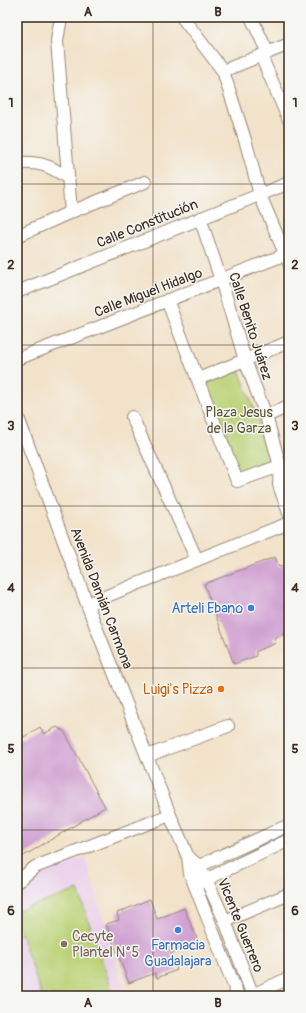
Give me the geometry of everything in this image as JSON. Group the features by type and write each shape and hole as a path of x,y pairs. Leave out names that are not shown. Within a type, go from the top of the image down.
{"street":[{"path":"61,17 57,41 70,212"},
{"path":"182,17 223,71 260,194 288,257"},
{"path":"251,17 288,116"},
{"path":"223,71 289,44"},
{"path":"17,163 32,163 52,168 68,178"},
{"path":"17,236 70,212 145,182"},
{"name":"Calle Constitución","path":"17,292 289,183"},
{"name":"Calle Benito Juárez","path":"200,218 221,280 245,360 266,416 280,466 279,485 289,513"},
{"name":"Calle Miguel Hidalgo","path":"17,359 167,300 288,257"},
{"path":"167,300 237,481 280,466"},
{"path":"198,379 289,342"},
{"path":"266,416 289,406"},
{"name":"Avenida Damián Carmona","path":"17,415 87,604 170,815 194,870"},
{"path":"132,417 197,560"},
{"name":"Calle Benito Juárez","path":"280,466 289,477"},
{"path":"87,604 289,523"},
{"path":"147,756 228,726"},
{"path":"17,882 35,867 170,815"},
{"path":"194,870 289,825"},
{"path":"195,886 206,879 289,840"},
{"name":"Vicente Guerrero","path":"194,870 206,879 225,921 253,996"},
{"name":"Vicente Guerrero","path":"194,870 195,886 238,996"},
{"path":"225,921 289,894"},
{"path":"253,996 289,978"}],"shaded area":[{"name":"Cecyte Plantel N°5","path":"86,858 126,996 17,996 17,892 40,871"}],"green space":[{"name":"Plaza Jesus de la Garza","path":"239,370 273,458 238,471 205,383"},
{"path":"78,890 114,996 42,996 17,923 17,911"}],"building":[{"name":"Arteli Ebano","path":"275,557 279,567 289,563 289,638 287,633 274,638 276,643 256,651 256,656 234,664 204,584"},
{"path":"40,727 44,734 57,727 64,731 105,807 17,860 17,741"},
{"path":"150,899 157,919 184,908 198,941 171,953 177,970 157,978 155,973 129,983 106,924 119,920 117,913"}],"place":[{"name":"Arteli Ebano","path":"251,608"},
{"name":"Luigi's Pizza","path":"221,689"},
{"name":"Farmacia Guadalajara","path":"178,930"},
{"name":"Cecyte Plantel N°5","path":"64,944"}]}
